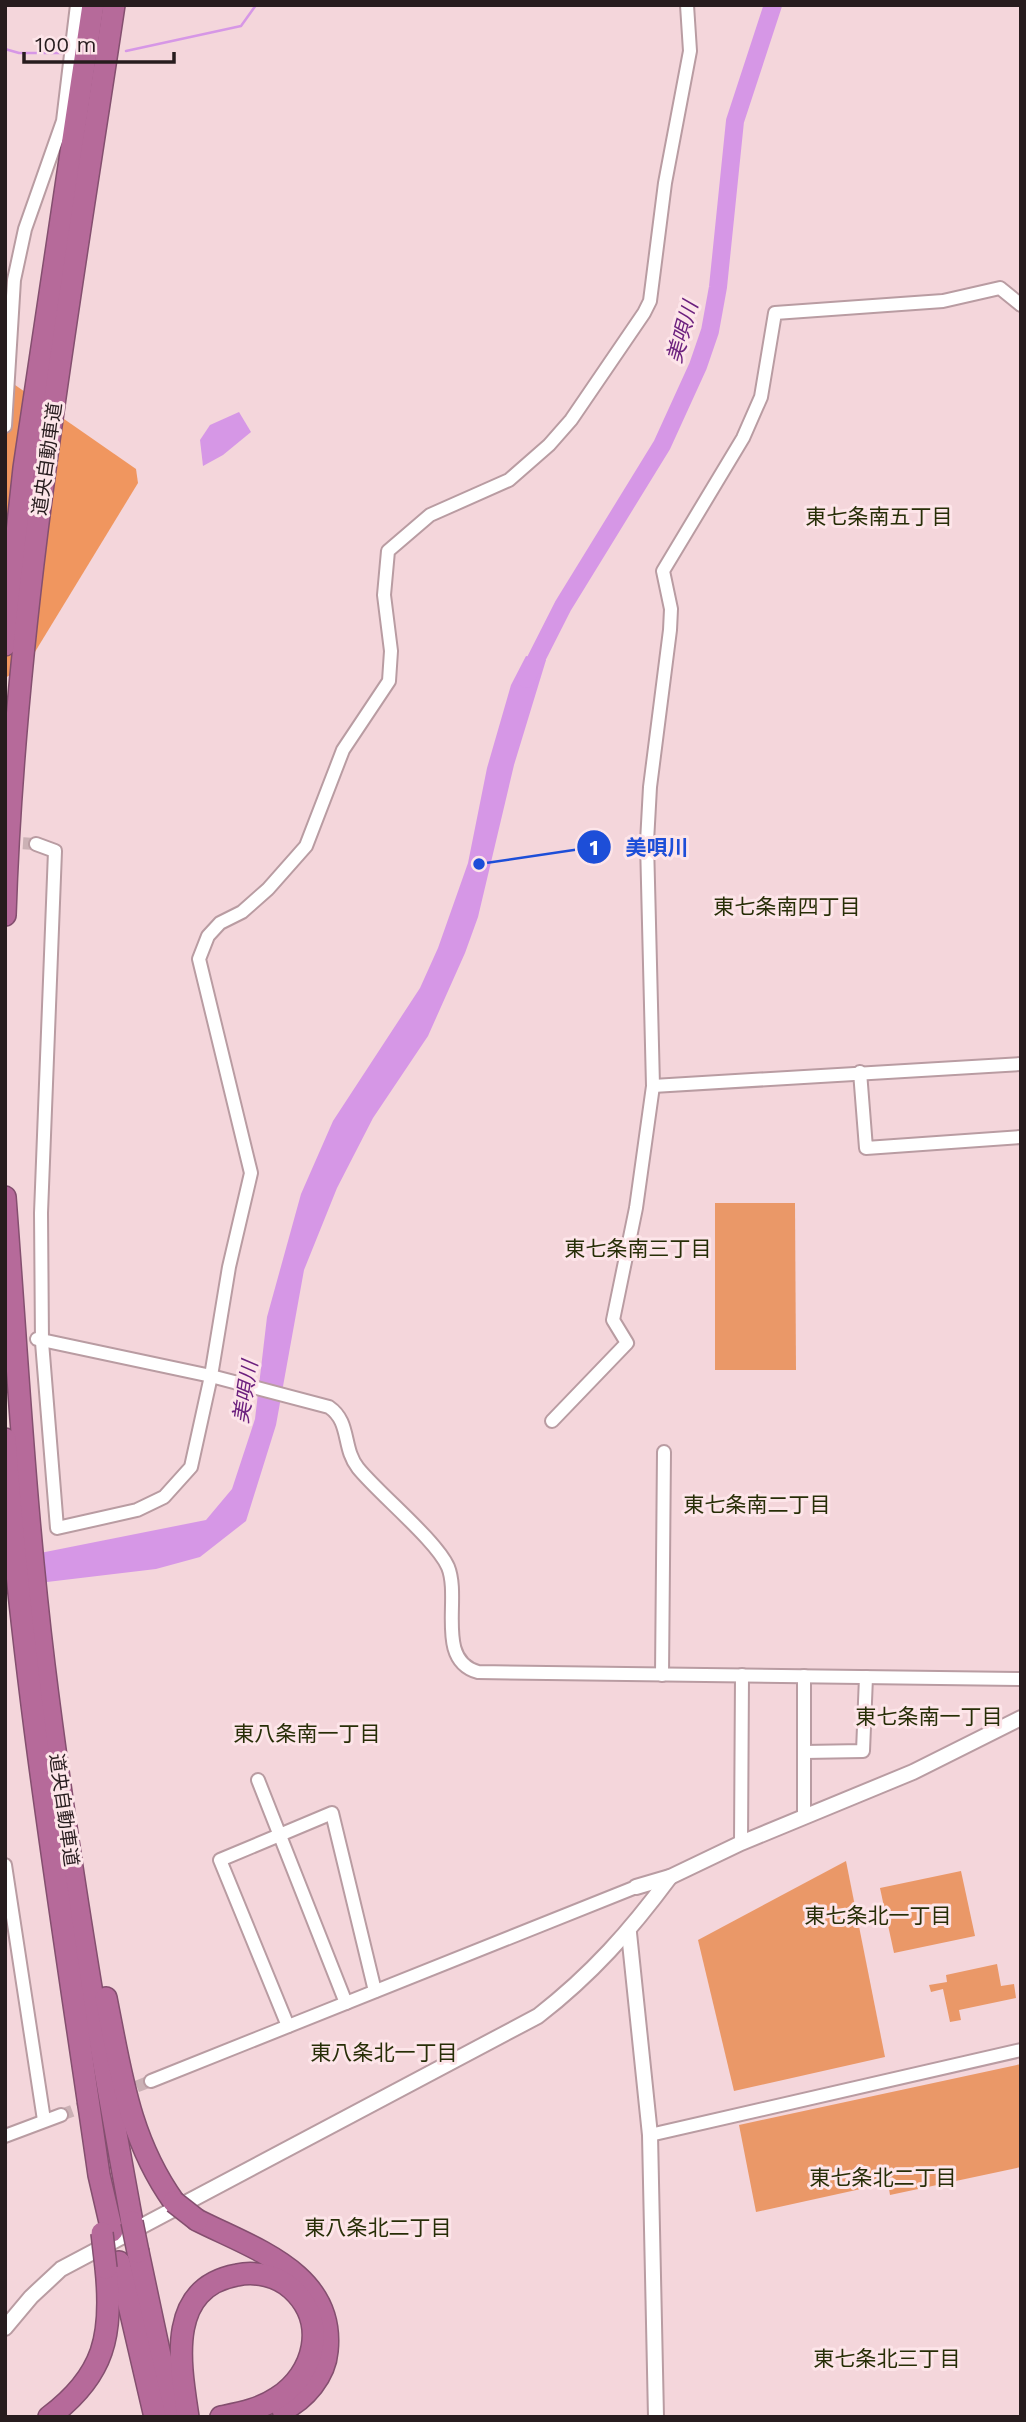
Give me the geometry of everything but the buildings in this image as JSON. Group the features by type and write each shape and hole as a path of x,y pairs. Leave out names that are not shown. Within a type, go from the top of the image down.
{"highway":[{"name":"道央自動車道","path":"5,645 24,468 93,5"},
{"name":"道央自動車道","path":"5,915 8,820 45,470 114,5"},
{"name":"道央自動車道","path":"5,1197 20,1519 35,1663 99,2175 112,2265 171,2410"},
{"name":"道央自動車道","path":"5,1439 20,1519"},
{"name":"道央自動車道","path":"35,1663 58,1774 96,2027 132,2222 171,2410"},
{"path":"58,1774 135,2130 146,2158 174,2202 197,2220 297,2274 320,2302 327,2319 327,2358 318,2378 288,2408 270,2417"},
{"path":"49,2417 80,2390 102,2355 112,2265"},
{"path":"171,2410 186,2316 199,2294 220,2280 241,2274 254,2273 279,2280 298,2296 309,2313 314,2335 310,2359 292,2387 279,2397 260,2406 221,2417"}],"street":[{"path":"5,426 14,280 24,229 63,121 77,5"},
{"path":"36,844 55,850 41,1200 40,1341 57,1528 137,1510 164,1497 180,1483 191,1467 250,1173 199,959 208,936 220,923 242,912 268,889 306,846 343,750 389,681 391,651 384,595 388,551 430,515 509,480 549,445 577,411 650,301 665,183 690,51 687,5"},
{"path":"552,1421 626,1343 613,1320 636,1208 653,1086 647,842 650,787 670,620 663,571 752,418 767,376 775,313 943,301 1000,288 1021,305"},
{"path":"653,1086 1021,1064"},
{"path":"860,1072 866,1148 1021,1137"},
{"path":"40,1341 211,1376 239,1386 329,1407 339,1414 356,1466 448,1567 453,1590 452,1634 458,1660 466,1669 478,1672 1021,1679"},
{"path":"662,1675 664,1452"},
{"path":"741,1843 742,1675"},
{"path":"804,1676 804,1817"},
{"path":"804,1752 863,1751 866,1677"},
{"path":"151,2081 636,1887 670,1877 741,1843 913,1772 1021,1718"},
{"path":"258,1780 346,2003"},
{"path":"288,2026 220,1860 332,1813 375,1991"},
{"path":"5,1865 44,2120"},
{"path":"5,2328 31,2297 61,2269 538,2016 570,1991 629,1933 670,1877"},
{"path":"629,1933 650,2134 656,2417"},
{"path":"650,2134 1021,2050"},
{"path":"5,2136 61,2115"}],"shaded area":[{"path":"5,378 136,469 138,483 27,665 5,678"},
{"path":"239,412 251,432 223,455 203,466 200,440 210,425"},
{"path":"526,656 546,660 514,765 478,917 428,1036 373,1118 337,1188 304,1270 276,1425 246,1521 200,1557 156,1569 5,1587 5,1560 206,1520 232,1489 255,1419 267,1317 301,1194 333,1121 420,988 438,948 468,863 487,768 511,685"},
{"path":"715,1203 795,1203 796,1370 715,1370"},
{"path":"846,1861 885,2057 734,2091 698,1940"},
{"path":"961,1871 975,1936 894,1953 880,1888"},
{"path":"997,1964 1001,1986 1014,1984 1016,1998 959,2010 961,2020 950,2022 943,1989 931,1992 929,1985 947,1982 946,1975"},
{"path":"1021,2064 1021,2167 890,2195 888,2183 756,2212 739,2125"}],"waterway":[{"path":"126,51 241,26 256,5"},
{"name":"美唄川","path":"526,679 563,606 662,445 698,366 710,331 718,287 735,121 773,5"},
{"path":"5,49 19,53 67,53"}],"tunnel":[{"path":"5,842 36,844"},
{"path":"120,2093 151,2081"},
{"path":"61,2115 93,2103"}],"place":[{"name":"美唄川","path":"479,864"}],"district":[{"name":"東七条南五丁目","path":"879,516"},
{"name":"東七条南四丁目","path":"787,906"},
{"name":"東七条南三丁目","path":"638,1248"},
{"name":"東七条南二丁目","path":"757,1504"},
{"name":"東七条南一丁目","path":"929,1716"},
{"name":"東八条南一丁目","path":"307,1733"},
{"name":"東七条北一丁目","path":"878,1915"},
{"name":"東八条北一丁目","path":"384,2052"},
{"name":"東七条北二丁目","path":"883,2177"},
{"name":"東八条北二丁目","path":"378,2227"},
{"name":"東七条北三丁目","path":"887,2358"}]}
